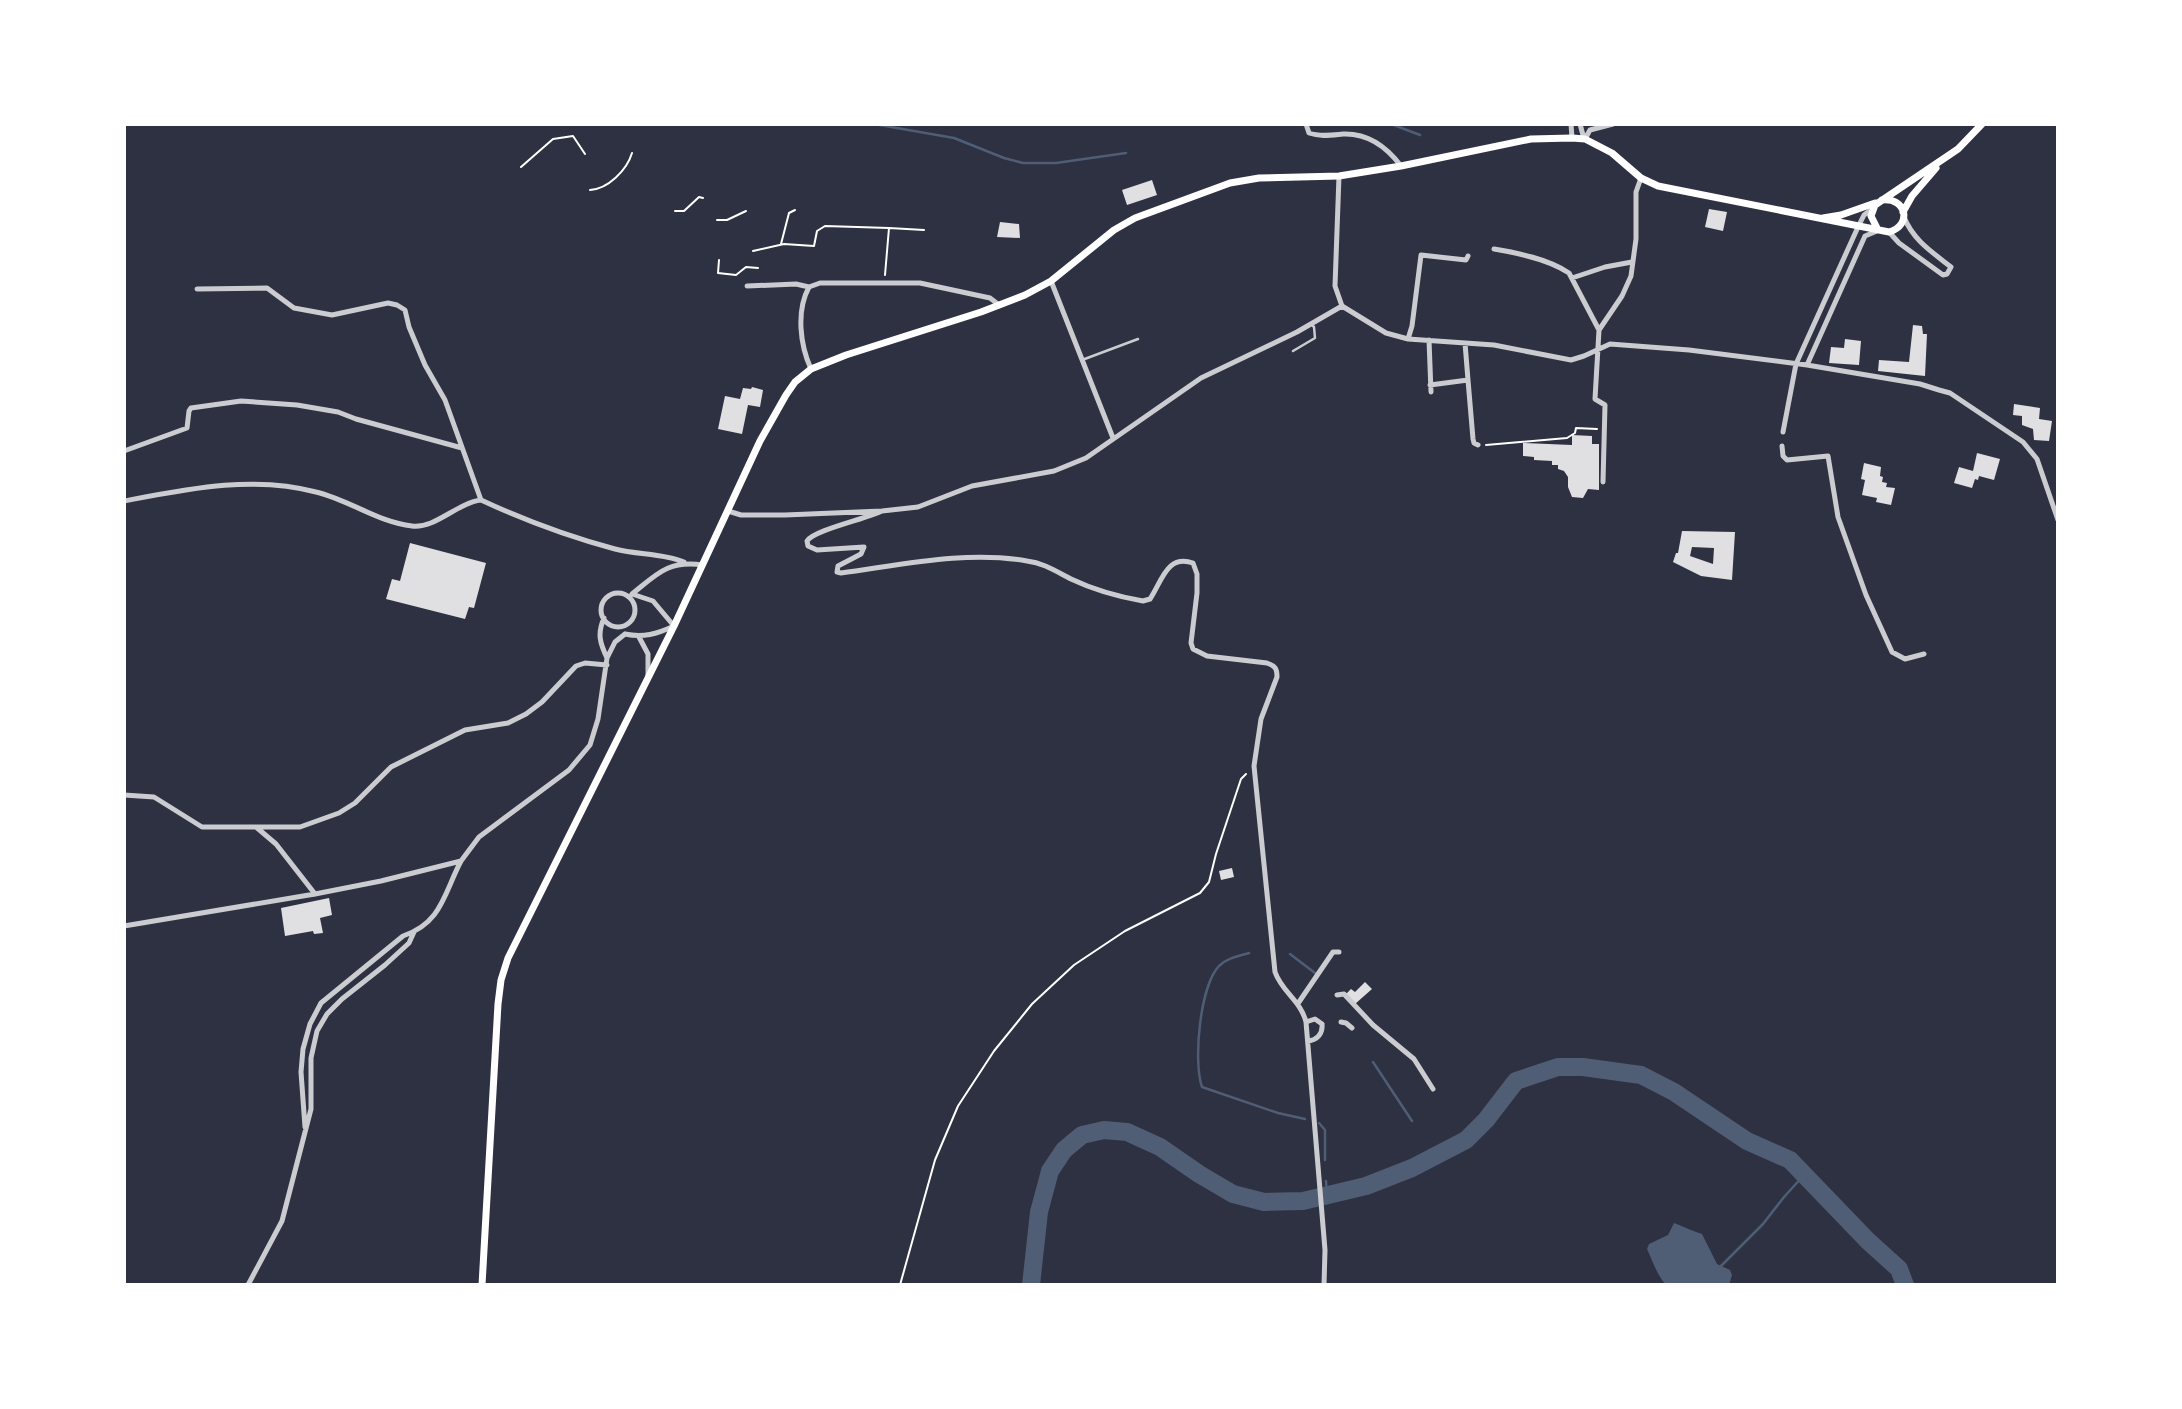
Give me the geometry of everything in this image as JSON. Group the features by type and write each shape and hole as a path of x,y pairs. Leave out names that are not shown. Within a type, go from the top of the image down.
{"main road":[{"path":"482,1285 501,980 508,958 674,626 760,441 795,382 811,369 999,305 1051,281 1114,230 1135,218 1230,183 1259,178 1339,176 1531,139 1572,138 1585,139 1612,153 1641,178 1658,186 1882,231 1899,227 1912,195 1926,177 1982,124"},
{"path":"1882,231 1871,216 1872,209 1946,157"},
{"path":"1815,219 1842,215 1880,201 1893,200 1904,214"}],"street":[{"path":"1306,124 1309,133 1316,135 1367,136 1393,155 1401,166"},
{"path":"1571,124 1572,138"},
{"path":"1580,124 1585,139"},
{"path":"1585,139 1590,130 1613,124"},
{"path":"1339,176 1335,286 1342,306 1386,333 1408,339 1521,349 1571,360 1610,344 1643,346 1796,363 1920,384 1957,398 2023,442 2036,459 2058,520"},
{"path":"1603,482 1605,405 1595,399 1599,330 1622,296 1631,276 1636,239 1636,192 1641,178"},
{"path":"1783,432 1796,363 1858,227 1864,215 1872,209"},
{"path":"1807,365 1865,236 1882,231 1943,275 1947,274 1951,267 1921,244 1910,231 1904,214"},
{"path":"1494,249 1560,267 1572,278 1599,330"},
{"path":"1408,339 1421,255 1466,260 1468,256"},
{"path":"1572,278 1605,267 1632,262"},
{"path":"1051,281 1113,438"},
{"path":"747,286 920,283 990,298 999,305"},
{"path":"809,287 802,299 802,337 811,369"},
{"path":"197,289 267,288 294,308 332,315 388,303 405,310 425,365 445,400 481,500"},
{"path":"728,511 785,515 918,507 972,485 1054,471 1086,457 1201,378 1342,306"},
{"path":"1429,341 1431,392"},
{"path":"1465,343 1473,439 1478,445"},
{"path":"1430,384 1468,380"},
{"path":"124,451 187,428 188,411 191,408 241,401 297,405 338,412 462,448"},
{"path":"1782,446 1783,456 1787,460 1828,456 1838,517 1866,595 1892,652 1905,659 1924,654"},
{"path":"124,501 180,490 276,484 317,492 390,520 414,526 429,524 469,502 481,500 593,542 636,554 670,556 684,562 703,565"},
{"path":"882,511 865,519 814,534 810,537 808,546 811,550 863,547 861,554 838,566 837,572 842,573 948,560 992,558 1028,561 1052,568 1073,580 1143,601 1150,599 1172,563 1183,559 1193,563 1197,574 1191,643 1193,649 1208,656 1267,663 1277,670 1277,677 1261,719 1254,766 1275,972 1284,989 1298,1002 1306,1022 1326,1266 1324,1285"},
{"path":"654,556 663,569"},
{"path":"630,595 663,569 684,562"},
{"path":"305,1130 301,1073 303,1049 321,1003 403,936 414,932 434,916 443,905 461,861 479,837 569,770 590,745 598,719 607,665 599,629 604,618 602,607 607,598 615,594 653,601 674,626 657,634 639,637 625,634"},
{"path":"623,626 634,615 634,604 630,595"},
{"path":"604,618 612,625 623,626"},
{"path":"623,626 625,634"},
{"path":"607,658 615,642 625,634"},
{"path":"639,637 648,654 648,676"},
{"path":"124,794 154,797 202,827 300,827 339,813 355,803 391,767 465,730 508,723 526,714 542,702 576,666 585,663 607,665"},
{"path":"256,827 276,844 315,894"},
{"path":"124,926 315,894 461,861"},
{"path":"248,1285 282,1221 311,1109 311,1058 317,1031 335,1006 393,958 409,943 414,932"},
{"path":"1298,1002 1333,952 1339,952"},
{"path":"1337,995 1344,994 1373,1025 1414,1059 1433,1089"},
{"path":"1306,1022 1315,1019 1322,1012"},
{"path":"1308,1041 1317,1038 1325,1023 1315,1019"},
{"path":"1341,1022 1352,1028"}],"lane":[{"path":"1293,351 1315,338 1311,324"},
{"path":"1082,360 1138,339"}],"path":[{"path":"521,167 553,139 573,136 585,154"},
{"path":"590,190 601,190 626,167 632,153"},
{"path":"675,211 684,211 699,197 703,198"},
{"path":"781,245 789,213 795,210"},
{"path":"717,220 727,220 746,211"},
{"path":"753,251 781,245 814,246 817,231 825,226 924,230"},
{"path":"884,283 889,228"},
{"path":"719,260 720,274 736,275 746,267 758,268"},
{"path":"1478,445 1567,438 1575,433 1576,428 1604,429"},
{"path":"900,1285 936,1160 958,1106 994,1051 1032,1004 1074,965 1125,931 1200,893 1209,882 1241,779 1254,766"}],"water":[{"path":"1674,1223 1702,1234 1717,1264 1730,1270 1732,1275 1729,1285 1666,1285 1647,1249 1649,1244 1668,1235"}],"building":[{"path":"1152,180 1157,195 1127,205 1122,190"},
{"path":"1709,209 1727,212 1723,231 1705,227"},
{"path":"1000,222 1019,224 1020,238 997,237"},
{"path":"1913,325 1922,326 1923,334 1927,334 1925,376 1878,371 1879,360 1909,362"},
{"path":"1845,339 1861,341 1859,365 1829,363 1831,347 1844,348"},
{"path":"743,388 763,390 760,407 748,405 742,434 718,429 725,396 740,399"},
{"path":"2014,404 2040,408 2039,419 2052,421 2049,441 2034,440 2033,429 2022,425 2022,416 2013,415"},
{"path":"1572,435 1592,436 1592,444 1599,444 1599,490 1588,489 1583,498 1572,497 1568,477 1564,471 1558,469 1558,465 1552,465 1552,461 1523,456 1523,443 1572,445"},
{"path":"1977,453 2000,459 1994,480 1979,476 1972,488 1954,483 1959,467 1973,471"},
{"path":"1864,463 1881,467 1882,482 1887,483 1886,487 1895,488 1891,505 1862,495"},
{"path":"1682,531 1735,532 1732,580 1701,576 1673,562 1678,553","holes":["1692,547 1714,548 1713,564 1690,556"]},
{"path":"410,543 486,563 474,608 469,607 465,619 386,599 392,579 400,581"},
{"path":"1232,868 1234,877 1221,880 1219,871"},
{"path":"329,898 332,915 320,918 323,933 314,934 313,931 285,936 281,908"},
{"path":"1365,982 1372,989 1355,1004 1346,994 1351,989 1355,992"}],"waterway":[{"path":"874,124 954,138 1023,163 1056,163 1126,153"},
{"path":"1391,124 1420,135"},
{"path":"1249,953 1222,963 1212,976 1207,990 1198,1043 1202,1087 1278,1113 1305,1119"},
{"path":"1290,954 1315,973"},
{"path":"1373,1062 1412,1121"},
{"path":"1031,1285 1039,1212 1050,1171 1064,1150 1082,1135 1104,1130 1127,1132 1160,1147 1233,1194 1264,1202 1303,1201 1366,1186 1412,1168 1466,1140 1486,1120 1516,1081 1558,1067 1583,1067 1641,1075 1674,1092 1747,1141 1790,1160 1868,1241 1899,1269 1905,1285"},
{"path":"1319,1123 1325,1130 1325,1160"},
{"path":"1720,1267 1763,1224 1804,1175"},
{"path":"1326,1181 1327,1195"}]}
